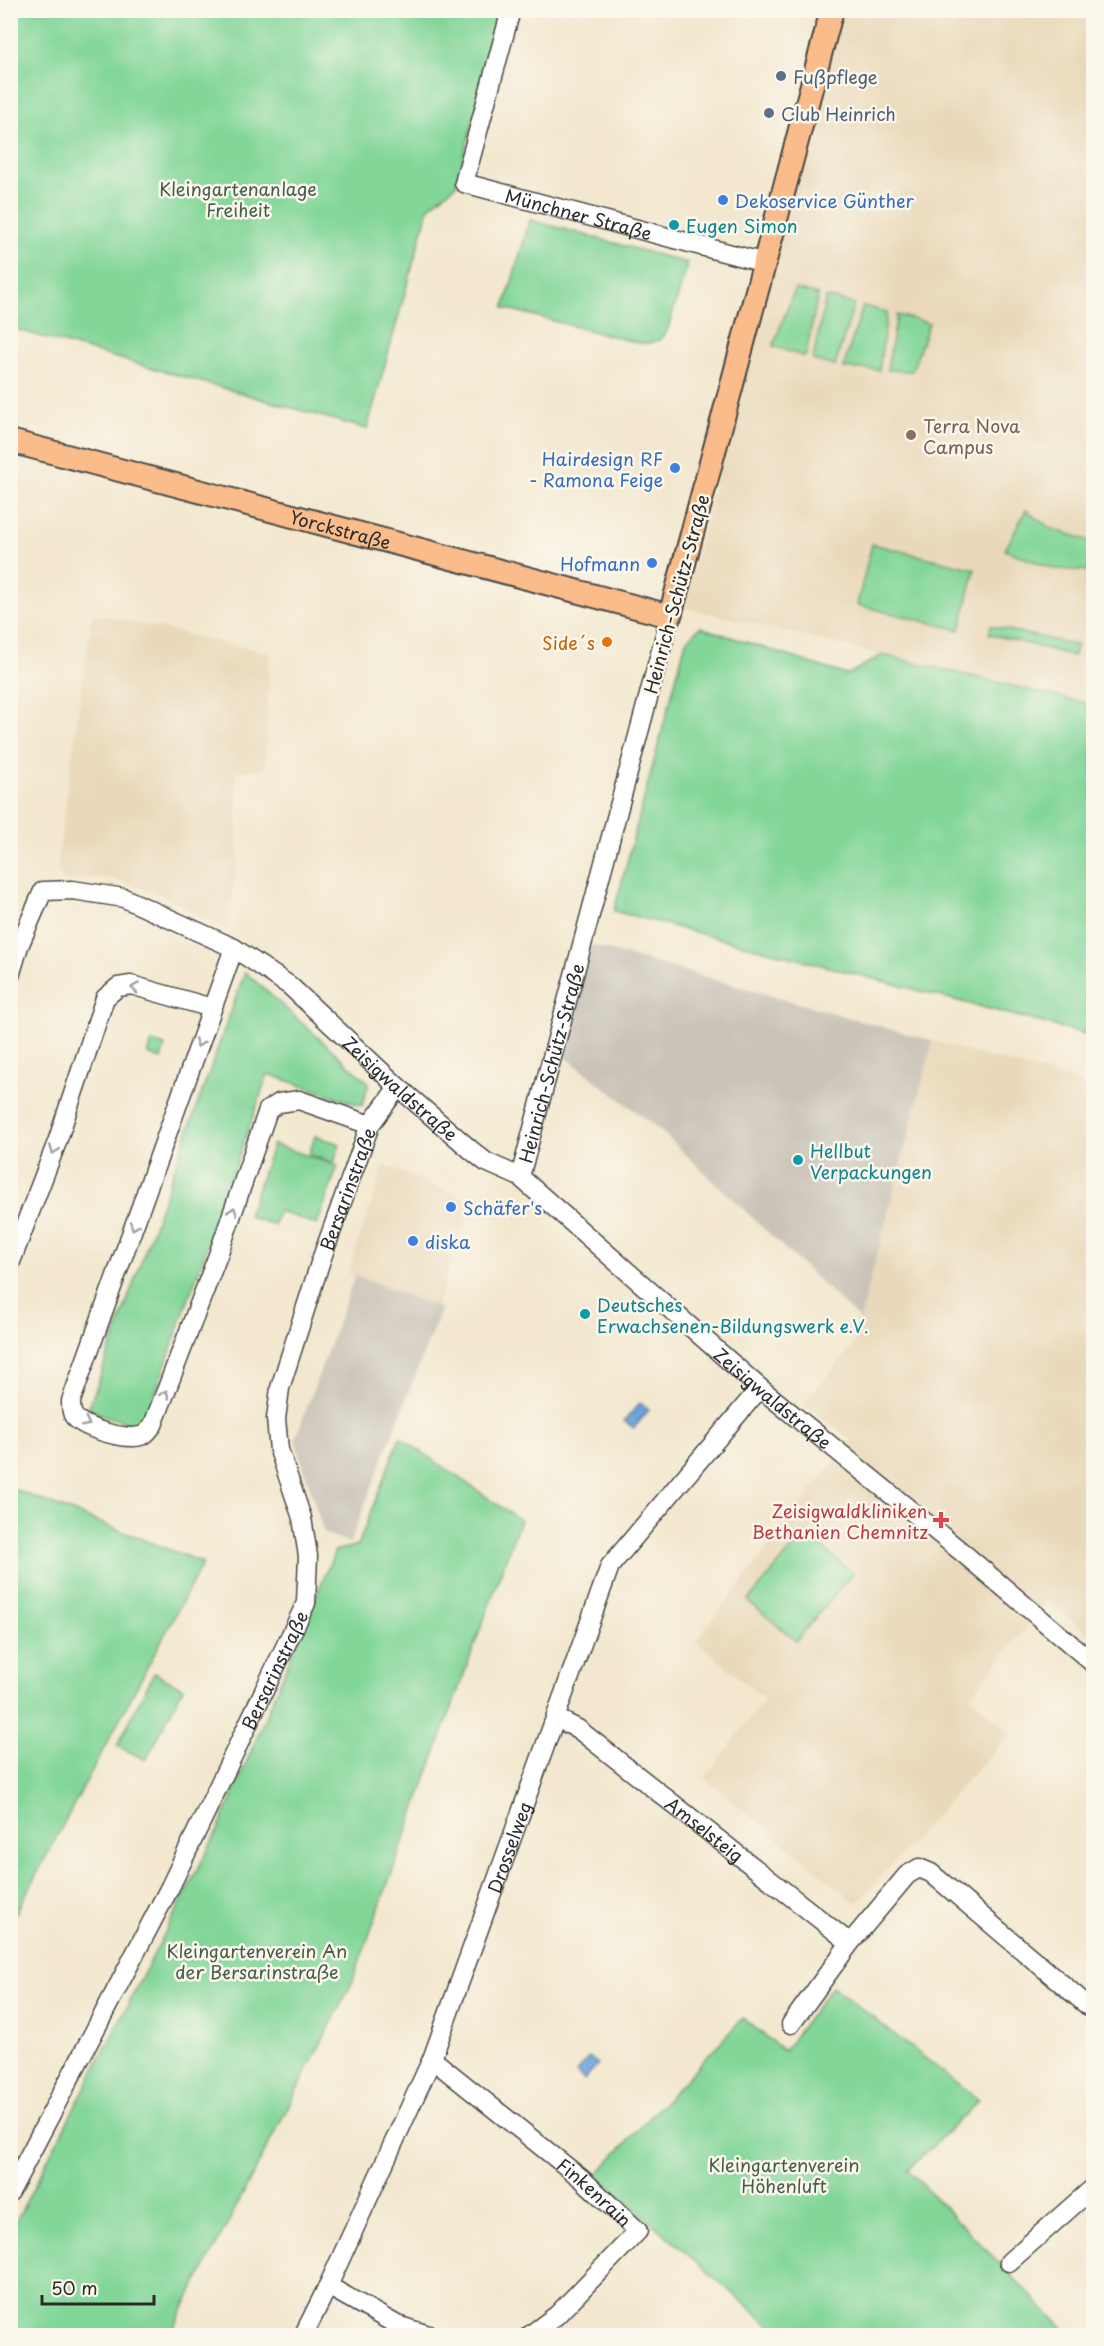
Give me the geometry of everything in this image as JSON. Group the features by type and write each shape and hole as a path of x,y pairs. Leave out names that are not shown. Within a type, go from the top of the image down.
{"main road":[{"name":"Heinrich-Schütz-Straße","path":"670,616 832,10"},
{"name":"Yorckstraße","path":"10,441 670,616"}],"street":[{"name":"Münchner Straße","path":"511,10 464,183 765,263"},
{"name":"Heinrich-Schütz-Straße","path":"520,1177 670,616"},
{"name":"Zeisigwaldstraße","path":"10,976 19,946 43,891 73,890 124,898 234,948 290,986 398,1087 486,1162 520,1177 760,1388 963,1553 1094,1664"},
{"path":"234,948 71,1401 72,1414 81,1423 117,1436 144,1435 153,1425 218,1255 268,1110 279,1103 299,1100 370,1125"},
{"path":"10,1264 57,1143 105,998 118,987 131,985 212,1008"},
{"name":"Bersarinstraße","path":"10,2192 170,1887 306,1603 308,1556 302,1518 279,1450 276,1419 280,1389 325,1251 370,1125 398,1087"},
{"name":"Drosselweg","path":"303,2336 432,2058 610,1566 760,1388"},
{"name":"Amselsteig","path":"556,1718 578,1729 850,1943"},
{"path":"791,2024 850,1943 907,1875 920,1868 931,1873 1094,2011"},
{"name":"Finkenrain","path":"432,2058 582,2180 638,2230 557,2315 529,2336"},
{"path":"1009,2262 1094,2187"},
{"path":"328,2286 397,2325 432,2336"}],"shaded area":[{"name":"Terra Nova Campus","path":"840,11 1093,11 1093,705 682,607"},
{"path":"92,613 270,653 265,769 236,771 238,862 226,929 157,893 107,877 65,882 60,875 57,866"},
{"path":"591,945 933,1041 860,1320 661,1131 560,1053"},
{"name":"Zeisigwaldkliniken Bethanien Chemnitz","path":"933,1041 1093,1086 1093,1638 1048,1601 970,1696 1010,1733 857,1904 705,1778 764,1699 696,1641 851,1440 804,1404 854,1344"},
{"path":"384,1165 473,1202 436,1307 348,1273"},
{"path":"355,1275 441,1309 350,1543 324,1533 295,1440"}],"green space":[{"name":"Kleingartenanlage Freiheit","path":"10,11 502,11 456,185 429,207 367,429 11,328"},
{"path":"530,220 688,263 667,331 659,340 638,343 504,308"},
{"path":"795,289 818,295 805,357 773,346"},
{"path":"826,297 854,304 835,366 813,360"},
{"path":"863,306 887,312 879,370 843,368"},
{"path":"897,315 929,323 912,371 887,370"},
{"path":"1026,510 1050,528 1093,542 1093,571 1054,569 1005,550"},
{"path":"872,544 975,569 960,630 857,605"},
{"path":"991,626 1076,645 1074,656 989,634"},
{"path":"700,627 847,675 882,655 1093,705 1093,1036 614,911 686,641"},
{"path":"245,972 369,1083 362,1106 268,1074 143,1428 88,1410"},
{"path":"152,1042 165,1046 161,1059 148,1054"},
{"path":"315,1136 340,1144 334,1163 309,1154"},
{"path":"273,1144 338,1166 317,1225 279,1211 274,1225 248,1216"},
{"name":"Kleingartenverein An der Bersarinstraße","path":"400,1437 520,1520 351,1985 170,2335 11,2336 11,2231 218,1830 335,1551 358,1545"},
{"path":"11,1488 203,1563 11,1922"},
{"path":"805,1533 853,1573 796,1641 748,1601"},
{"path":"154,1673 183,1688 146,1760 117,1746"},
{"name":"Kleingartenverein Höhenluft","path":"832,1986 979,2100 908,2170 1070,2335 781,2335 596,2175 743,2018 784,2051"}],"water":[{"path":"640,1403 649,1410 634,1428 624,1421"},
{"path":"589,2057 598,2064 584,2080 576,2073"}],"place":[{"name":"Fußpflege","path":"781,76"},
{"name":"Club Heinrich","path":"769,113"},
{"name":"Dekoservice Günther","path":"723,200"},
{"name":"Eugen Simon","path":"674,225"},
{"name":"Terra Nova Campus","path":"911,435"},
{"name":"Hairdesign RF - Ramona Feige","path":"675,468"},
{"name":"Hofmann","path":"652,563"},
{"name":"Side´s","path":"607,642"},
{"name":"Hellbut Verpackungen","path":"798,1160"},
{"name":"Schäfer's","path":"451,1207"},
{"name":"diska","path":"413,1241"},
{"name":"Deutsches Erwachsenen-Bildungswerk e.V.","path":"585,1314"},
{"name":"Zeisigwaldkliniken Bethanien Chemnitz","path":"941,1520"}]}
